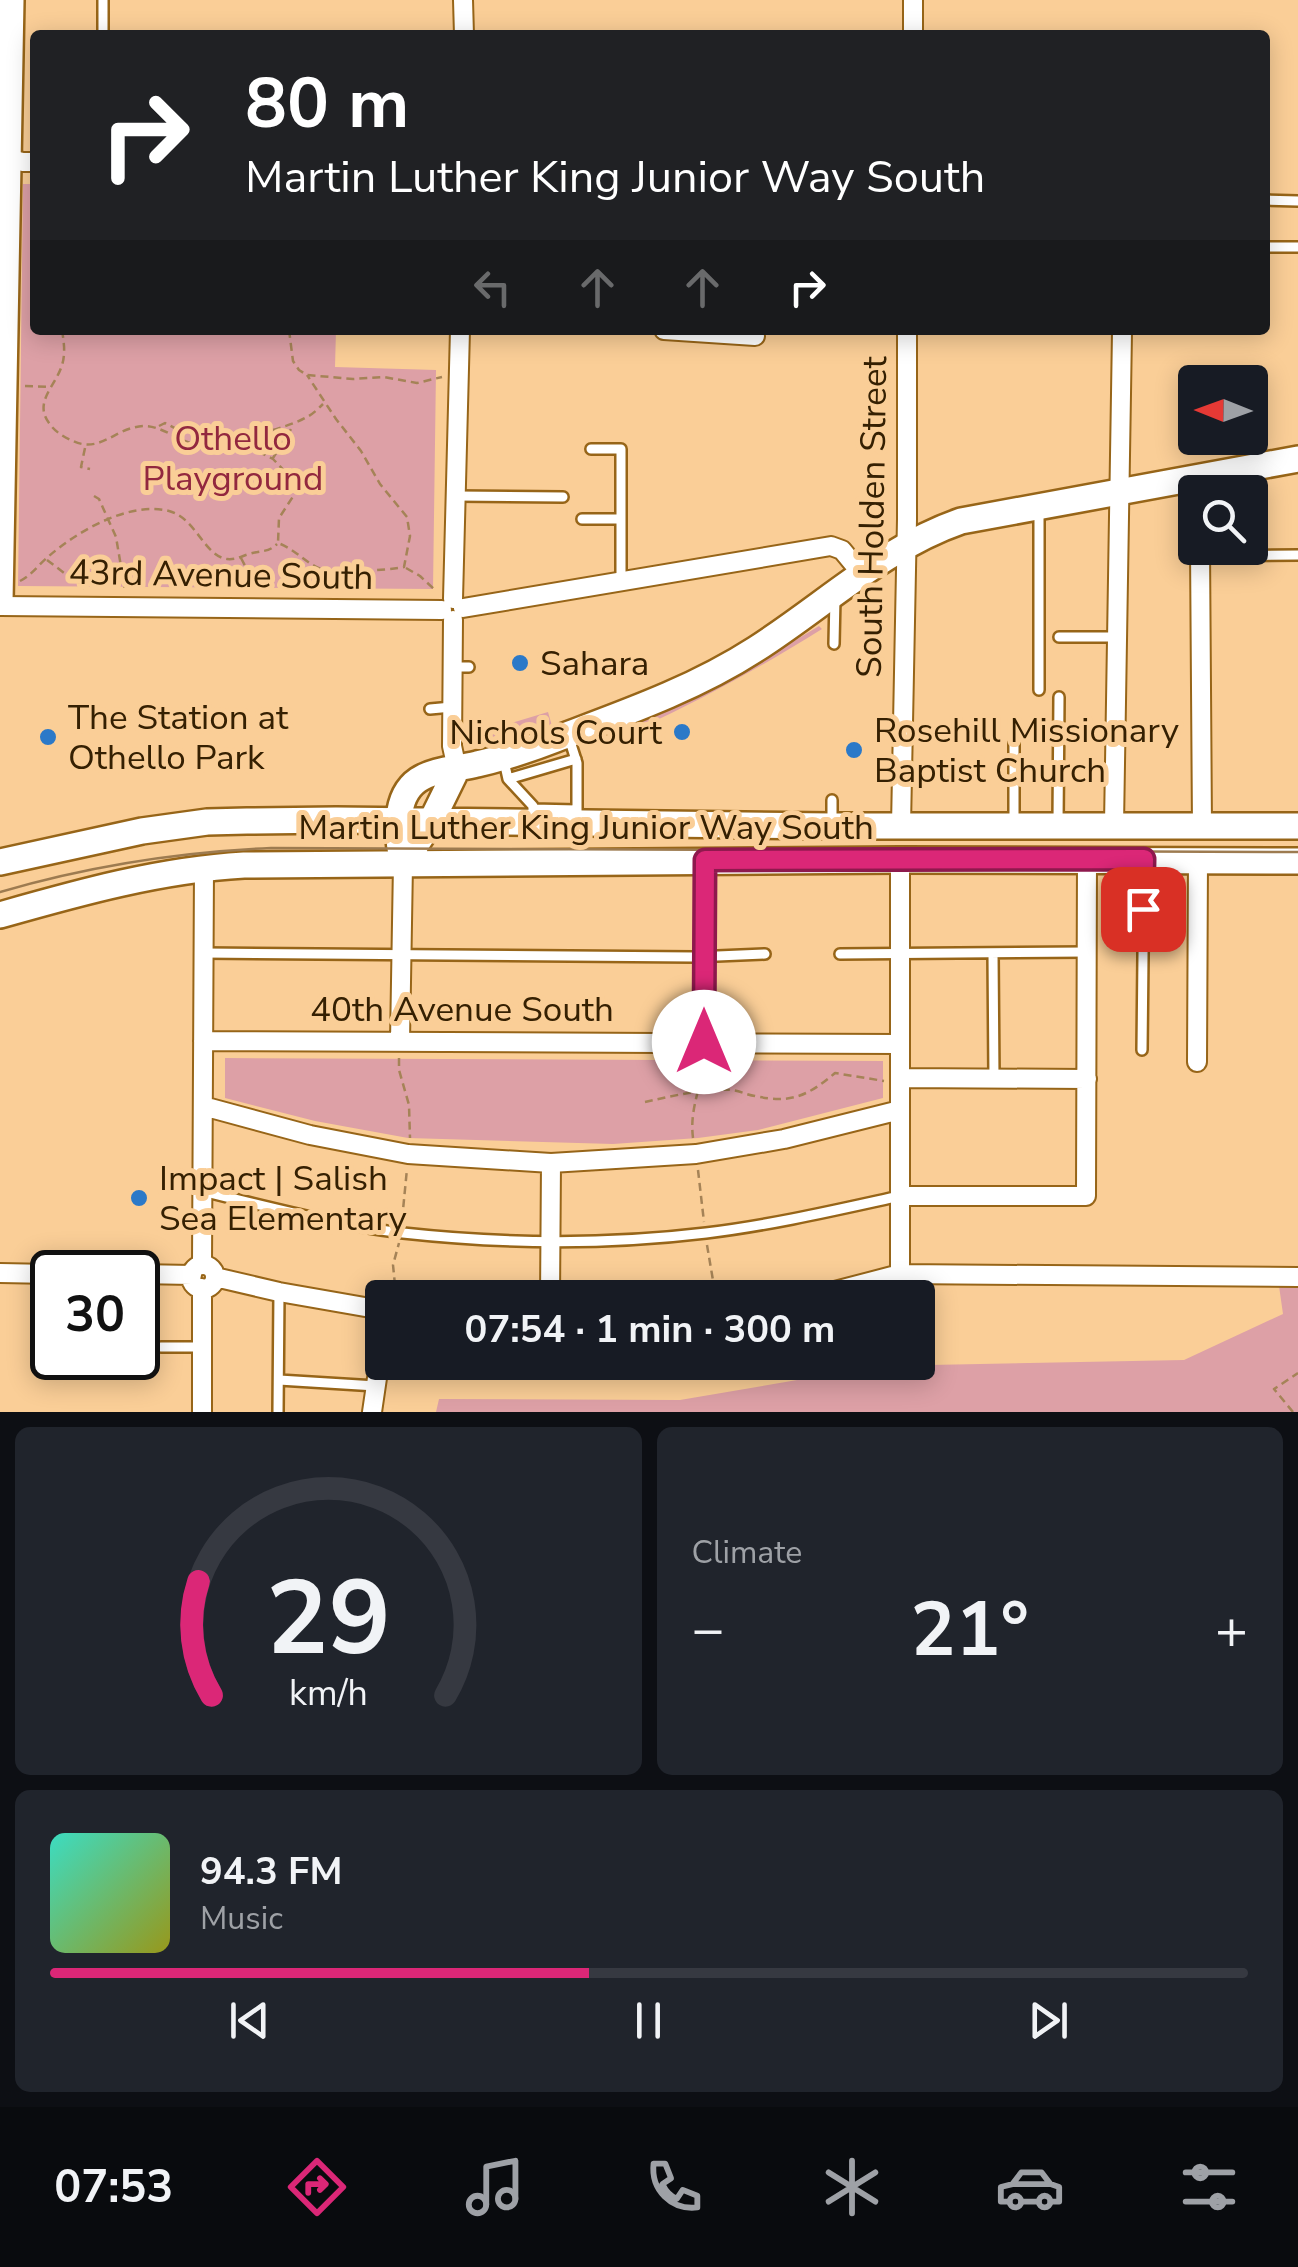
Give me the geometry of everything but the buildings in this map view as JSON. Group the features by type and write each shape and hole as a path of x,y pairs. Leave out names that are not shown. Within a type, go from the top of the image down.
{"main road":[{"path":"0,604 5,42 11,0"},
{"path":"1238,475 1298,459"},
{"path":"404,864 400,848 401,801 418,780 457,769 506,768 572,747 724,668 861,573 938,529 962,521 1118,492 1178,487"},
{"path":"404,864 431,822 457,769"},
{"name":"Martin Luther King Junior Way South","path":"0,862 186,824 274,820 431,822 533,816 832,813 901,826 1298,826"},
{"name":"Martin Luther King Junior Way South","path":"0,916 122,882 204,868 264,864 1144,859 1198,860 1247,867 1298,861"}],"street":[{"path":"463,0 464,30"},
{"path":"913,30 914,0"},
{"path":"4,158 30,161"},
{"path":"457,769 452,746 452,707 461,667 453,606 460,335"},
{"path":"741,335 756,336"},
{"name":"South Holden Street","path":"901,826 907,335"},
{"path":"1114,825 1122,335"},
{"name":"43rd Avenue South","path":"0,604 453,606 830,546 842,550 861,573"},
{"path":"1200,565 1202,827"},
{"path":"703,1049 705,860"},
{"path":"900,860 900,1044 893,1080 900,1110 900,1274"},
{"path":"900,1196 1086,1196 1088,860"},
{"path":"1197,1062 1198,860"},
{"path":"400,1048 404,864"},
{"path":"202,1412 204,868"},
{"name":"40th Avenue South","path":"203,1041 400,1048 703,1049 900,1044"},
{"path":"893,1080 1086,1079"},
{"path":"203,1106 310,1135 408,1154 551,1163 696,1154 784,1139 900,1110"},
{"path":"550,1280 551,1163"},
{"path":"0,1273 30,1274"},
{"path":"877,1280 900,1274 1298,1277"},
{"path":"160,1275 203,1276 365,1307"},
{"path":"372,1412 377,1380"}],"lane":[{"path":"103,0 103,30"},
{"path":"1270,200 1298,201"},
{"path":"1270,247 1298,247"},
{"path":"591,449 622,449 621,582"},
{"path":"456,496 563,497"},
{"path":"1039,506 1039,690"},
{"path":"582,519 621,519"},
{"path":"1268,554 1298,555"},
{"path":"834,644 835,591"},
{"path":"1059,637 1116,637"},
{"path":"1058,697 1058,826"},
{"path":"430,709 452,707"},
{"path":"1014,744 1014,825"},
{"path":"572,747 577,816"},
{"path":"506,768 533,806 533,816"},
{"path":"1142,1050 1144,859"},
{"path":"994,952 994,1078"},
{"path":"840,954 1087,952"},
{"path":"204,953 765,954"},
{"path":"202,1192 401,1233 550,1243 706,1233 900,1196"},
{"path":"278,1412 279,1292"},
{"path":"161,1347 202,1347"},
{"path":"278,1380 376,1386"}],"path":[{"path":"62,335 63,359 44,402 46,420 62,436 85,446 148,426 197,445 208,445 294,423 324,403"},
{"path":"290,335 293,361 307,375 406,517 410,536 404,567"},
{"path":"307,375 384,377 417,383 457,376"},
{"path":"2,380 20,386 51,387"},
{"path":"158,428 165,423 182,432 193,431"},
{"path":"273,459 294,423"},
{"path":"29,576 74,538 109,519 137,511 169,512 189,522 222,558 230,560 274,548 278,543 279,518 294,495 296,483 273,459 235,440"},
{"path":"85,446 82,467 90,468"},
{"path":"94,496 109,519 119,547 118,607"},
{"path":"278,543 332,571 404,567 453,606"},
{"path":"240,557 252,579 256,608"},
{"path":"46,558 118,607"},
{"path":"400,1048 399,1070 409,1105 410,1144"},
{"path":"694,1144 691,1120 702,1078 703,1049"},
{"path":"645,1102 733,1090 788,1100 808,1092 835,1073 893,1080"},
{"path":"1294,1412 1274,1390 1298,1373"}],"green space":[{"name":"Othello Playground","path":"23,184 30,184 30,335 336,335 335,367 436,370 433,589 18,586"},
{"path":"819,626 822,629 755,669 640,728 639,723 739,674"},
{"path":"548,712 552,726 511,740 470,745 475,734"},
{"path":"225,1058 883,1061 883,1098 758,1130 698,1138 613,1144 408,1138 315,1121 225,1098"},
{"path":"1298,1285 1298,1412 436,1412 439,1399 680,1400 797,1380 935,1380 935,1365 1184,1360 1283,1314 1279,1286"}],"tram line":[{"path":"0,892 134,862 271,848 1298,852"}],"place":[{"name":"Sahara","path":"520,663"},
{"name":"Nichols Court","path":"682,732"},
{"name":"The Station at Othello Park","path":"48,737"},
{"name":"Rosehill Missionary Baptist Church","path":"854,750"},
{"name":"Impact | Salish Sea Elementary","path":"139,1198"}],"route":[{"path":"704,1042 705,860 1144,859 1143,909"}]}
